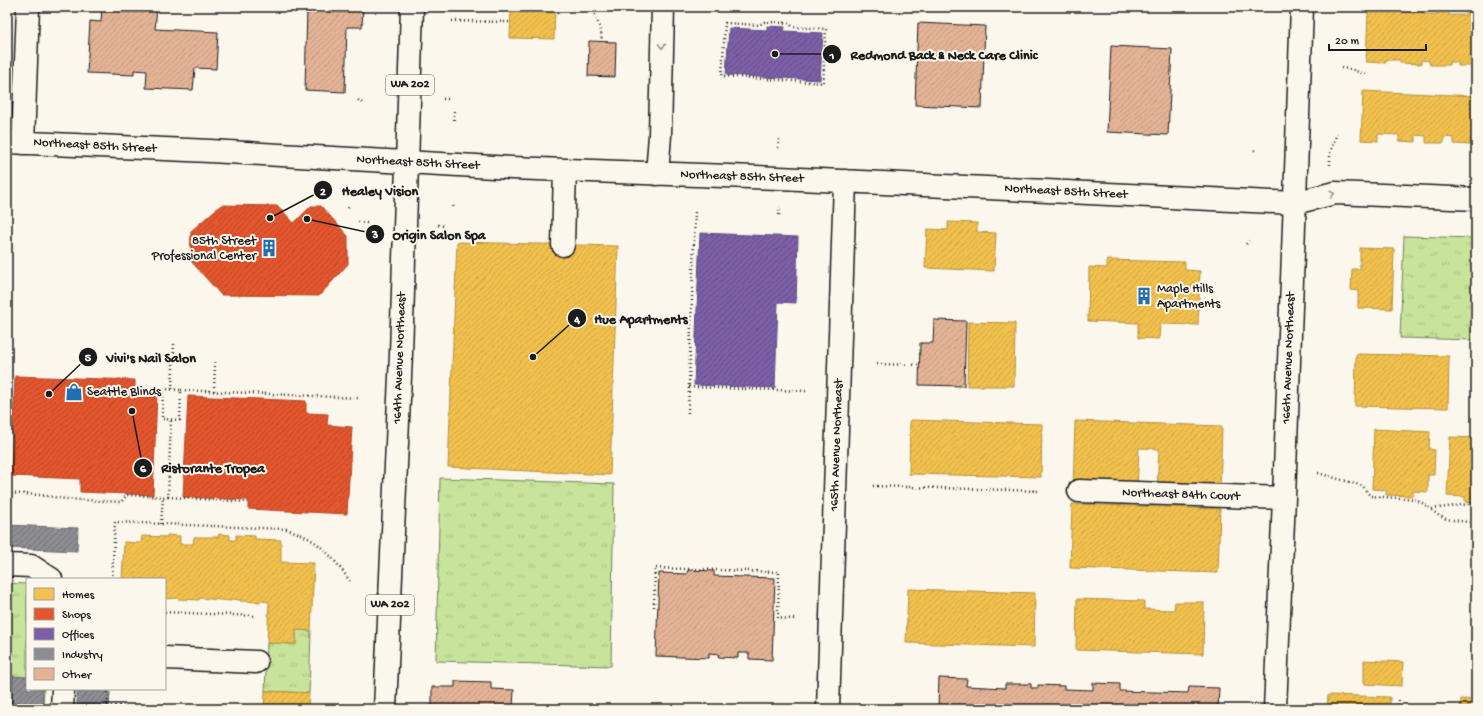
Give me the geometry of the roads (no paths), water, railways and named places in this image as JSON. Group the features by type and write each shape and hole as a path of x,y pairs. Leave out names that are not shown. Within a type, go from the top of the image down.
{"street":[{"path":"15,142 28,7"},
{"name":"164th Avenue Northeast","path":"385,709 401,354 412,7"},
{"path":"657,174 660,135 663,7"},
{"name":"166th Avenue Northeast","path":"1274,709 1284,498 1302,7"},
{"name":"Northeast 85th Street","path":"15,142 565,170 845,181 1294,203 1335,193 1476,199"},
{"path":"563,245 565,170"},
{"name":"165th Avenue Northeast","path":"828,709 845,181"},
{"name":"Northeast 84th Court","path":"1079,491 1284,498"},
{"path":"7,565 31,566 49,578"},
{"path":"166,658 256,662"},
{"path":"62,709 63,690"}],"place":[{"name":"Redmond Back & Neck Care Clinic","path":"775,54"},
{"name":"Healey Vision","path":"270,218"},
{"name":"Origin Salon Spa","path":"307,219"},
{"name":"85th Street Professional Center","path":"269,248"},
{"name":"Maple Hills Apartments","path":"1144,296"},
{"name":"Hue Apartments","path":"533,357"},
{"name":"Seattle Blinds","path":"74,392"},
{"name":"Vivi's Nail Salon","path":"49,394"},
{"name":"Ristorante Tropea","path":"132,411"}]}
